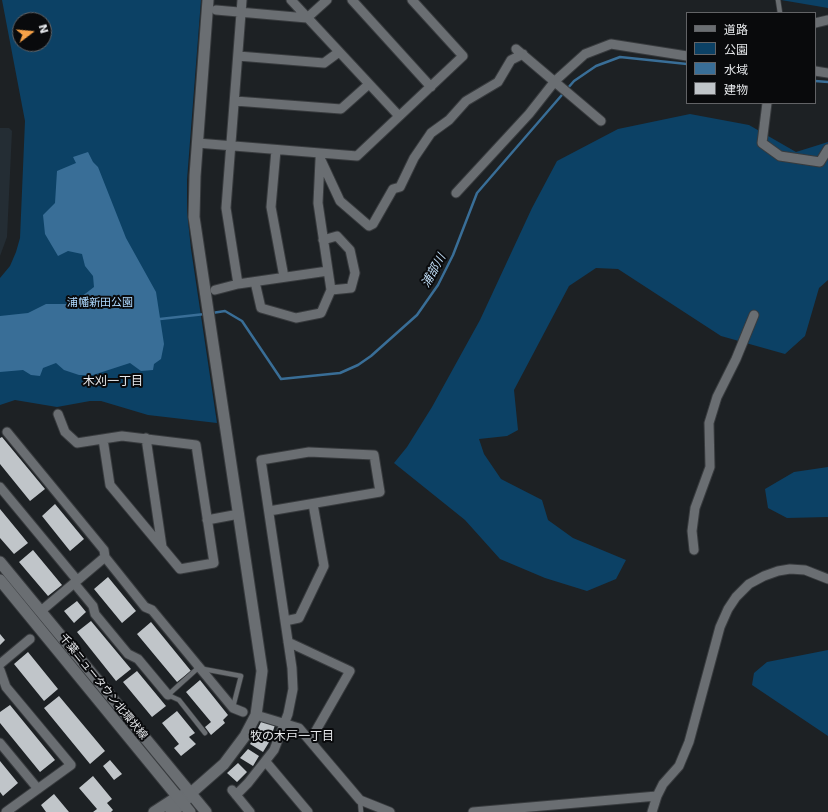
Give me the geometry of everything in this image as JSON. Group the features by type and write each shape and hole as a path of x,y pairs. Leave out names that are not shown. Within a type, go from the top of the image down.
{"street":[{"path":"171,812 183,804 191,793 233,754 246,736 256,715 262,671 194,217 197,144 208,0"},
{"path":"238,284 226,208 242,0"},
{"path":"291,0 399,116"},
{"path":"216,10 307,18 327,0"},
{"path":"352,0 430,87"},
{"path":"197,144 320,155 357,156 464,56 412,0"},
{"path":"816,23 828,20"},
{"path":"456,193 529,114 555,82 585,54 611,44 686,56"},
{"path":"238,56 324,63 339,52"},
{"path":"320,155 340,200 369,226 373,224 393,189 400,187 414,158 432,133 449,120 466,101 498,82 511,60 520,52 601,121"},
{"path":"816,71 828,73"},
{"path":"234,101 341,109 369,84"},
{"path":"767,104 762,144 780,156 820,162 828,149"},
{"path":"276,150 271,207 284,277"},
{"path":"255,282 261,308 296,318 320,313 331,290 318,203 320,155"},
{"path":"323,240 337,236 350,250 355,273 351,288 331,290"},
{"path":"215,290 238,284 328,271"},
{"path":"694,550 693,519 710,467 709,423 717,397 736,359 754,315"},
{"path":"58,414 65,432 77,443 122,436 196,445 214,563 180,569 162,549 110,485 103,439"},
{"path":"7,432 104,550 105,557 145,608 152,610 198,668 233,708 244,712"},
{"path":"146,438 162,549"},
{"path":"250,812 234,792 248,784 274,750 285,725 292,701 293,689 288,642 261,460 308,452 374,455 380,492 269,511"},
{"path":"1,491 76,582 93,606 95,614 128,654 138,659 168,695"},
{"path":"285,621 299,618 324,566 313,504"},
{"path":"208,520 238,514"},
{"path":"41,611 105,557"},
{"name":"千葉ニュータウン北環状線","path":"0,562 206,812"},
{"path":"652,812 663,784 679,766 689,742 720,627 728,609 736,597 749,584 778,571 790,569 806,570 828,578"},
{"name":"千葉ニュータウン北環状線","path":"0,580 183,804"},
{"path":"0,664 30,639"},
{"path":"288,642 350,671 310,741"},
{"path":"0,670 3,689 71,765 6,812"},
{"path":"256,715 299,728 360,800 390,812"},
{"path":"0,744 38,789"},
{"path":"266,762 308,812"},
{"path":"473,812 657,796"},
{"path":"154,812 183,804"}],"lane":[{"path":"778,0 780,12"},
{"path":"205,733 178,700 168,695 198,668 241,676 233,708"},
{"path":"360,800 361,812"}],"shaded area":[{"path":"0,128 9,128 12,131 7,237 0,256"}],"green space":[{"name":"浦幡新田公園","path":"2,0 201,0 187,180 187,211 191,249 217,423 148,415 101,401 90,401 57,407 15,400 0,405 0,278 10,266 20,238 25,121"},
{"path":"781,0 828,0 828,8"},
{"path":"690,114 749,125 796,152 828,142 828,280 819,288 805,336 785,354 721,336 618,269 596,268 569,286 514,390 518,430 507,436 479,439 484,454 501,479 542,500 548,520 573,538 626,560 616,579 587,591 545,578 500,559 465,520 394,463 407,447 432,407 480,320 532,208 557,161 618,129"},
{"path":"828,467 828,517 787,518 768,508 765,489 794,472"},
{"path":"828,650 828,736 752,685 754,673 767,662"}],"water":[{"path":"88,152 93,162 98,167 126,238 156,292 164,344 161,359 154,364 153,370 141,371 130,363 93,375 79,375 64,370 56,363 43,368 40,376 31,375 23,370 0,372 0,316 28,313 46,304 69,304 94,287 93,276 85,266 82,254 68,251 58,256 45,234 43,215 55,203 57,171 76,163 73,157"}],"building":[{"path":"2,437 45,489 30,501 0,464 0,438"},
{"path":"55,504 84,539 70,551 42,516"},
{"path":"0,509 28,543 14,554 0,538"},
{"path":"33,550 62,585 48,596 19,562"},
{"path":"108,577 136,611 122,623 94,589"},
{"path":"77,601 86,612 74,623 64,611"},
{"path":"91,621 131,669 116,681 77,632"},
{"path":"151,622 191,671 177,682 137,634"},
{"path":"0,634 5,640 0,645"},
{"path":"28,652 58,689 44,701 14,664"},
{"path":"137,671 166,706 152,717 123,682"},
{"path":"200,680 228,715 223,720 225,723 211,735 205,727 211,722 186,692"},
{"path":"59,696 105,751 90,764 44,708"},
{"path":"10,705 55,760 40,772 0,723 0,712"},
{"path":"177,711 195,733 189,737 196,744 181,756 174,748 179,744 162,723"},
{"path":"262,720 275,725 271,737 257,730"},
{"path":"257,733 271,739 263,752 250,744"},
{"path":"248,749 259,756 253,766 240,758"},
{"path":"110,760 122,774 114,780 103,766"},
{"path":"0,761 18,783 3,796 0,792"},
{"path":"238,763 247,772 237,782 227,773"},
{"path":"93,776 112,799 107,803 113,810 111,812 93,812 97,809 79,788"},
{"path":"54,794 69,812 46,812 41,805"}],"waterway":[{"name":"浦部川","path":"212,313 225,311 242,321 281,379 340,373 358,365 371,356 417,315 438,285 453,255 477,193 574,81 596,66 620,57 686,64"},
{"name":"浦部川","path":"816,81 828,82"},
{"name":"浦部川","path":"160,319 205,314"}],"district":[{"name":"木刈一丁目","path":"113,382"},
{"name":"牧の木戸一丁目","path":"292,737"}]}
